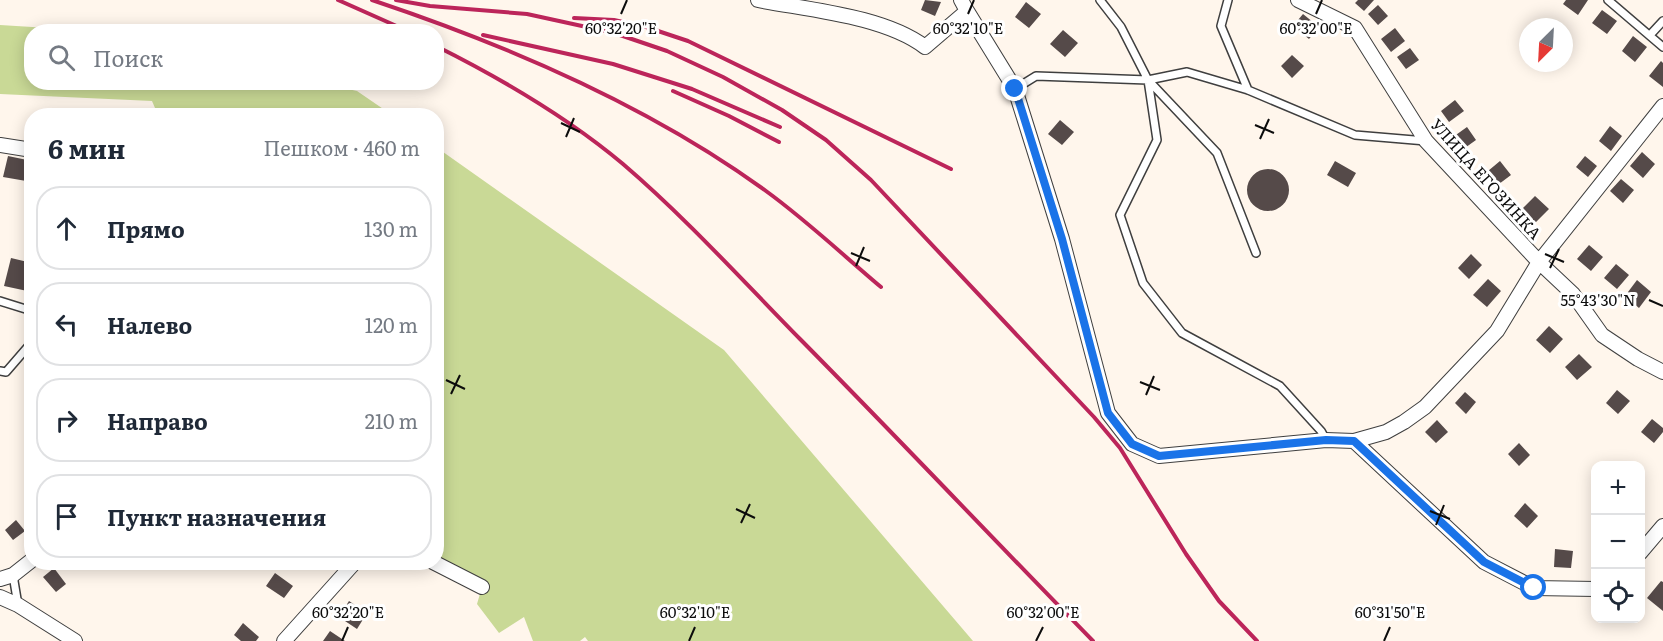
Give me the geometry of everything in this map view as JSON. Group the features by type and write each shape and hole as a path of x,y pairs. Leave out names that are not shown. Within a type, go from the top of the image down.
{"street":[{"path":"758,0 868,21 914,39 924,47 964,6 1015,89 1062,239 1108,413 1132,444 1159,456 1326,440 1354,441 1386,432 1425,407 1497,331 1539,262 1663,106"},
{"name":"УЛИЦА ЕГОЗИНКА","path":"1298,0 1355,28 1426,141 1539,262 1573,294 1602,335 1638,359 1663,372"},
{"path":"0,146 24,149"},
{"path":"1354,441 1484,562 1534,588 1591,589"},
{"path":"1645,548 1663,526"},
{"path":"7,577 24,565"},
{"path":"444,568 482,587"},
{"path":"284,641 348,570"},
{"path":"0,597 18,605 75,641"}],"lane":[{"path":"1100,0 1121,27 1148,80 1217,153 1256,253"},
{"path":"1228,0 1221,26 1248,90"},
{"path":"1608,0 1663,47"},
{"path":"1650,35 1663,21"},
{"path":"1015,89 1036,76 1148,80 1188,72 1248,90 1355,135 1426,141"},
{"path":"1148,80 1157,140 1120,215 1143,283 1182,333 1280,386 1321,431 1326,440"},
{"path":"0,300 24,309"},
{"path":"2,372 24,350"},
{"path":"7,577 18,605"}],"green space":[{"path":"0,25 24,26 24,90 352,90 382,108 155,108 152,101 0,94"},
{"path":"444,153 724,350 973,641 588,641 585,637 580,641 533,641 524,617 499,633 477,604 484,580 444,565"}],"building":[{"path":"925,0 941,2 935,16 921,10"},
{"path":"1358,0 1374,0 1364,11 1355,3"},
{"path":"1566,0 1588,0 1578,15 1563,4"},
{"path":"1026,2 1041,14 1029,28 1015,17"},
{"path":"1378,5 1388,16 1378,25 1368,14"},
{"path":"1602,10 1617,21 1607,34 1592,23"},
{"path":"1303,14 1319,27 1309,39 1293,26"},
{"path":"1395,28 1405,41 1391,52 1381,39"},
{"path":"1063,30 1078,43 1065,57 1050,44"},
{"path":"1633,36 1647,47 1635,62 1622,51"},
{"path":"1410,48 1419,60 1406,69 1397,57"},
{"path":"1292,55 1304,66 1292,78 1281,66"},
{"path":"1661,61 1663,63 1663,87 1649,76"},
{"path":"1455,100 1464,111 1449,122 1441,111"},
{"path":"1060,120 1074,132 1062,145 1048,134"},
{"path":"1610,126 1622,136 1611,151 1599,141"},
{"path":"1467,127 1476,140 1462,150 1453,137"},
{"path":"1642,152 1655,164 1643,178 1630,166"},
{"path":"8,156 24,159 24,181 3,177"},
{"path":"1585,156 1597,166 1588,177 1576,167"},
{"path":"1335,161 1356,173 1348,187 1327,175"},
{"path":"1500,161 1511,175 1499,184 1488,171"},
{"path":"1268,169 1283,175 1289,190 1283,205 1268,211 1253,205 1247,190 1253,175"},
{"path":"1621,179 1634,190 1623,203 1610,191"},
{"path":"1535,196 1549,209 1535,223 1522,209"},
{"path":"1589,245 1603,257 1591,271 1577,259"},
{"path":"1471,254 1482,265 1469,279 1458,268"},
{"path":"11,258 24,261 24,290 4,286"},
{"path":"1616,264 1629,275 1617,289 1604,278"},
{"path":"1488,279 1501,291 1487,307 1473,295"},
{"path":"1637,280 1651,292 1639,308 1625,296"},
{"path":"1549,326 1563,339 1550,353 1536,340"},
{"path":"1579,354 1592,367 1577,380 1565,367"},
{"path":"1617,390 1630,401 1618,414 1606,403"},
{"path":"1465,392 1476,402 1466,414 1455,403"},
{"path":"1652,419 1663,428 1663,432 1654,443 1641,432"},
{"path":"1437,420 1448,432 1436,443 1425,432"},
{"path":"1519,443 1530,455 1519,466 1508,454"},
{"path":"1525,503 1538,516 1527,528 1514,516"},
{"path":"16,520 24,532 13,540 5,530"},
{"path":"1555,549 1573,551 1571,568 1554,567"},
{"path":"52,570 56,570 66,584 56,592 43,577"},
{"path":"275,573 293,586 284,598 266,586"},
{"path":"1661,581 1663,582 1663,611 1647,598"},
{"path":"349,601 367,613 357,629 339,617"},
{"path":"243,623 259,637 256,641 241,641 234,635"},
{"path":"330,631 345,641 323,641"}],"railway":[{"path":"338,0 392,24"},
{"path":"372,0 439,24"},
{"path":"396,0 430,6 527,14 614,33 667,51 723,77 782,110 826,140 871,180 1094,417 1120,448 1186,554 1219,601 1257,641"},
{"path":"574,18 614,20 646,27 688,41 951,169"},
{"path":"444,26 526,58 675,132 781,202 881,287"},
{"path":"483,35 613,64 692,89 780,127"},
{"path":"444,50 509,85 557,115 623,164 713,250 1093,641"},
{"path":"673,91 779,142"}],"route":[{"path":"1015,89 1062,239 1108,413 1132,444 1159,456 1326,440 1354,441 1484,562 1534,588"}]}
